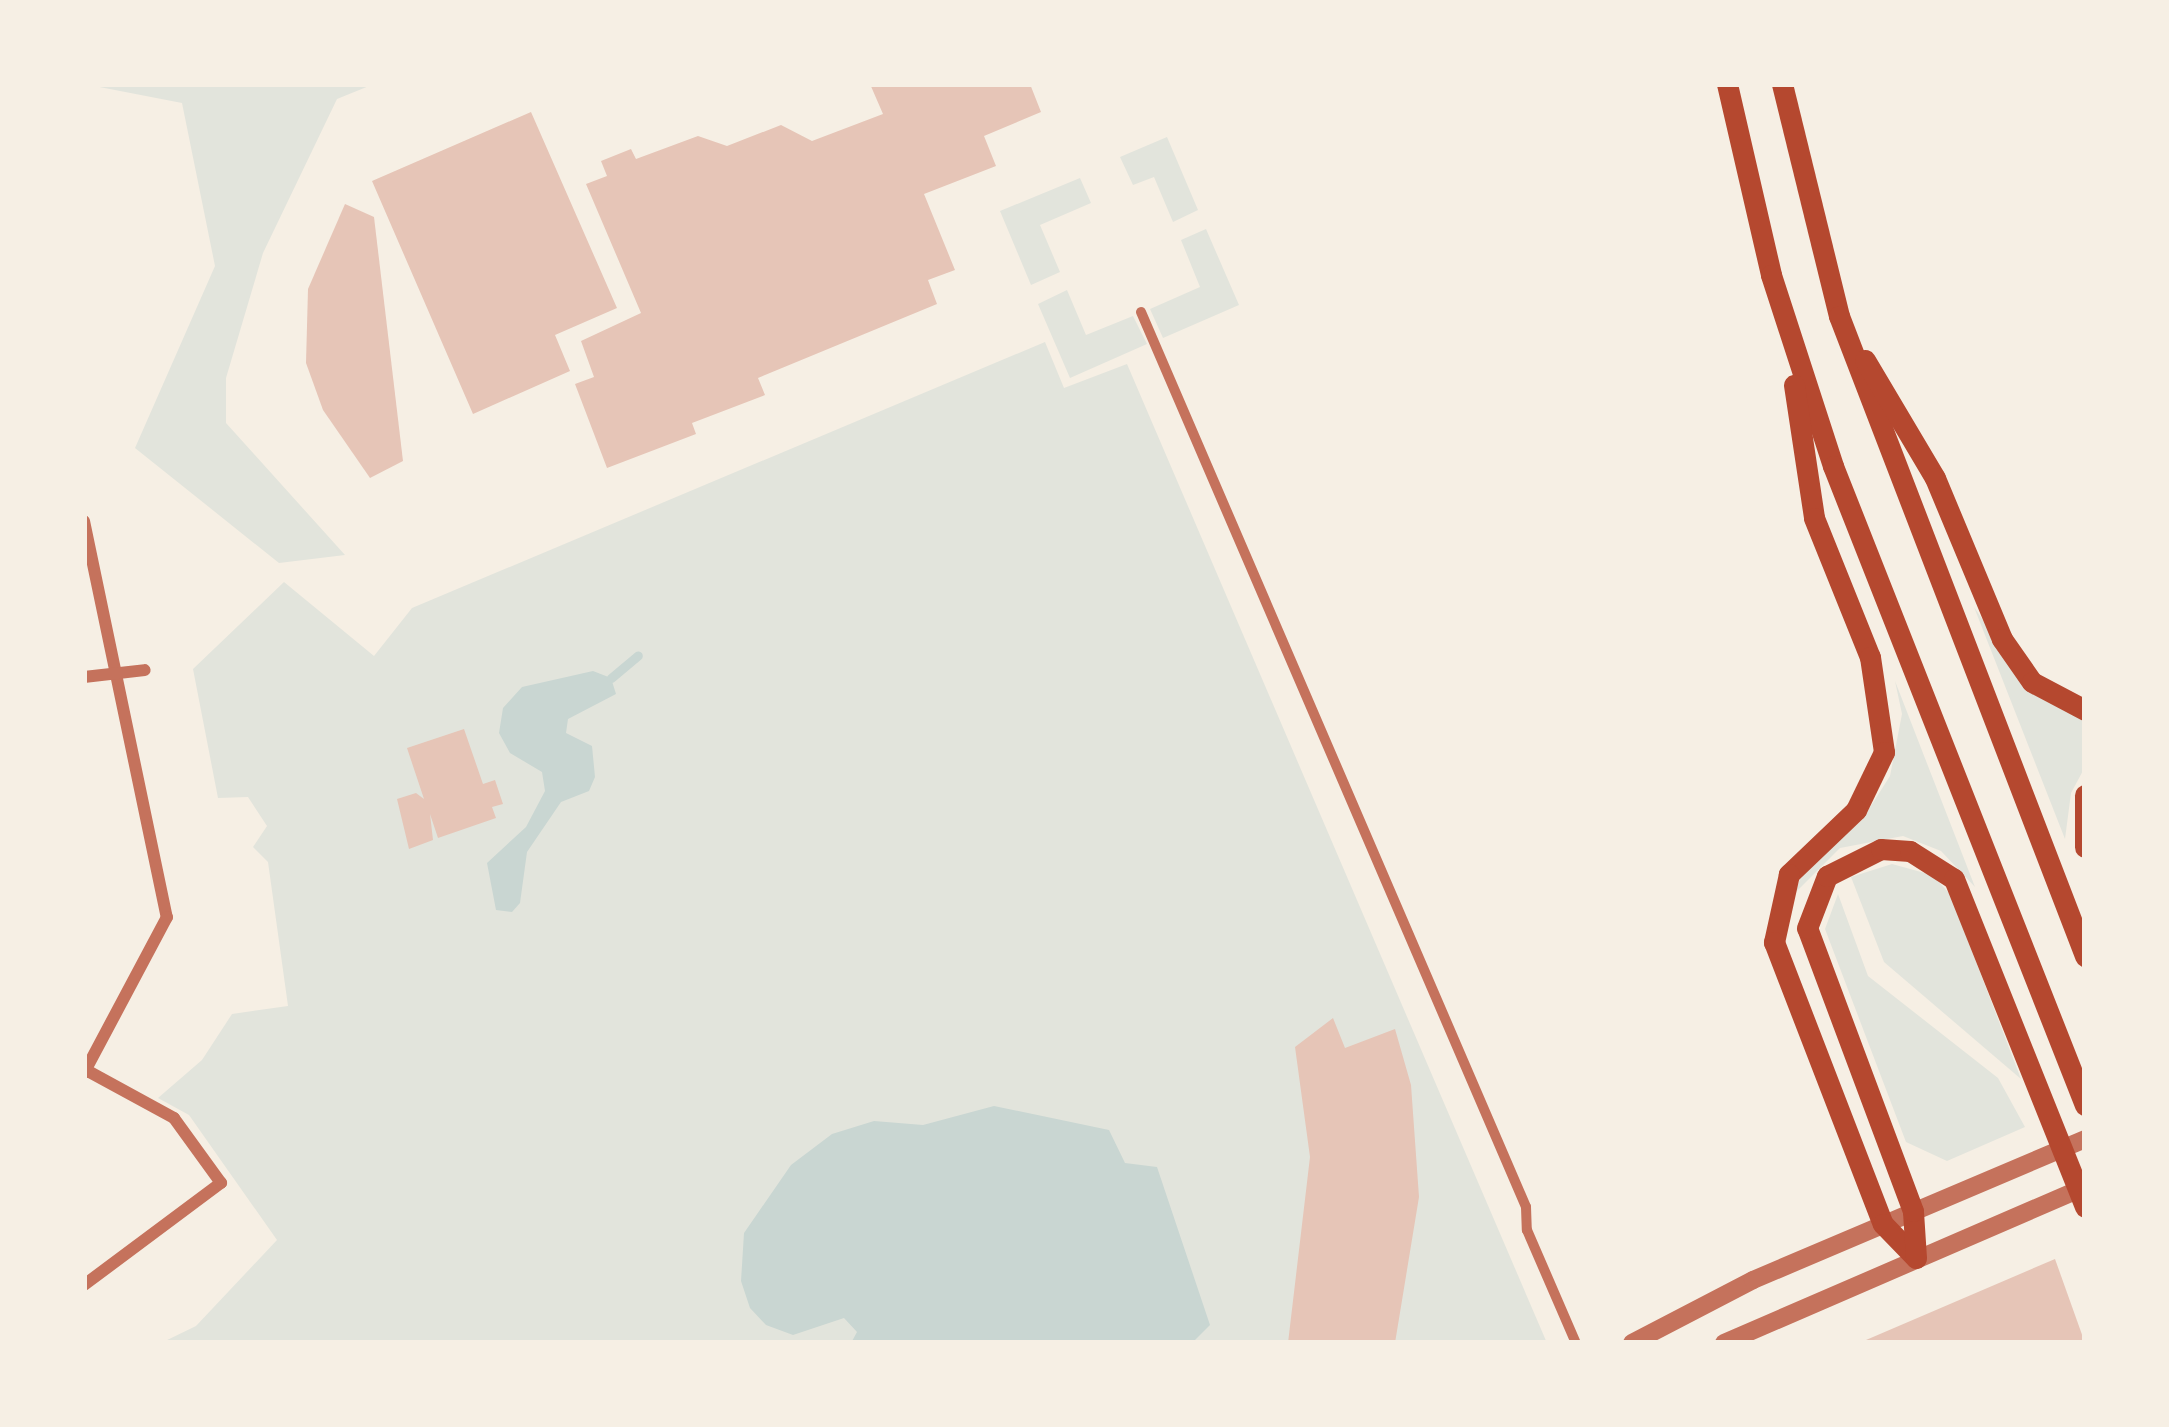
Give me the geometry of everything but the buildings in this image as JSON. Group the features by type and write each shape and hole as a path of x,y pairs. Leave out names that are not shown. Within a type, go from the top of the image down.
{"main road":[{"path":"1727,84 1787,332 1814,518 1870,657 1884,752 1856,810 1789,874 1774,942 1883,1224 1916,1258"},
{"path":"1782,84 1839,316 2085,956"},
{"path":"1839,316 1935,478 2002,639 2032,682 2085,710"},
{"path":"1787,332 2085,1105"},
{"path":"2085,795 2085,847"},
{"path":"1916,1258 1913,1211 1807,928 1827,876 1881,849 1910,851 1954,879 2085,1207"}],"street":[{"path":"1142,312 1519,1189 1576,1343"},
{"path":"84,521 120,670 167,917 85,1071 174,1118 220,1184 84,1285"},
{"path":"84,677 145,670"},
{"path":"1632,1343 1883,1224 2085,1139"},
{"path":"1724,1343 2085,1187"}],"shaded area":[{"path":"84,84 374,84 337,99 263,253 226,378 226,423 345,555 279,563 135,448 215,266 182,103"},
{"path":"1167,137 1198,210 1173,222 1154,177 1133,185 1120,157"},
{"path":"1080,178 1091,203 1040,225 1060,272 1031,285 1000,211"},
{"path":"1206,229 1239,305 1163,338 1150,309 1200,287 1181,240"},
{"path":"1067,290 1086,335 1133,316 1147,344 1070,378 1038,304"},
{"path":"1045,342 1064,388 1127,364 1547,1343 161,1343 196,1326 277,1240 189,1115 158,1098 202,1060 232,1014 288,1006 268,862 253,847 267,826 248,797 218,798 193,669 284,582 374,656 412,608"},
{"path":"1974,607 2033,694 2085,720 2085,767 2071,793 2065,839"},
{"path":"593,671 611,678 616,694 568,719 566,733 592,746 595,777 589,791 561,802 527,852 520,903 512,912 496,910 487,863 526,827 545,791 542,772 510,753 499,733 503,708 522,687"},
{"path":"1895,681 1975,887 1941,851 1903,836 1840,848 1796,892 1801,875 1862,820 1890,776 1902,714"},
{"path":"1892,864 1932,875 1950,894 2021,1079 1884,962 1851,877"},
{"path":"1838,894 1868,976 1998,1078 2025,1127 1947,1161 1906,1142 1825,929"},
{"path":"994,1106 1109,1130 1125,1163 1157,1167 1210,1325 1192,1343 851,1343 857,1332 844,1318 793,1335 766,1325 750,1308 741,1281 744,1233 791,1165 832,1134 874,1121 923,1125"}],"waterway":[{"path":"611,678 638,655"}]}
